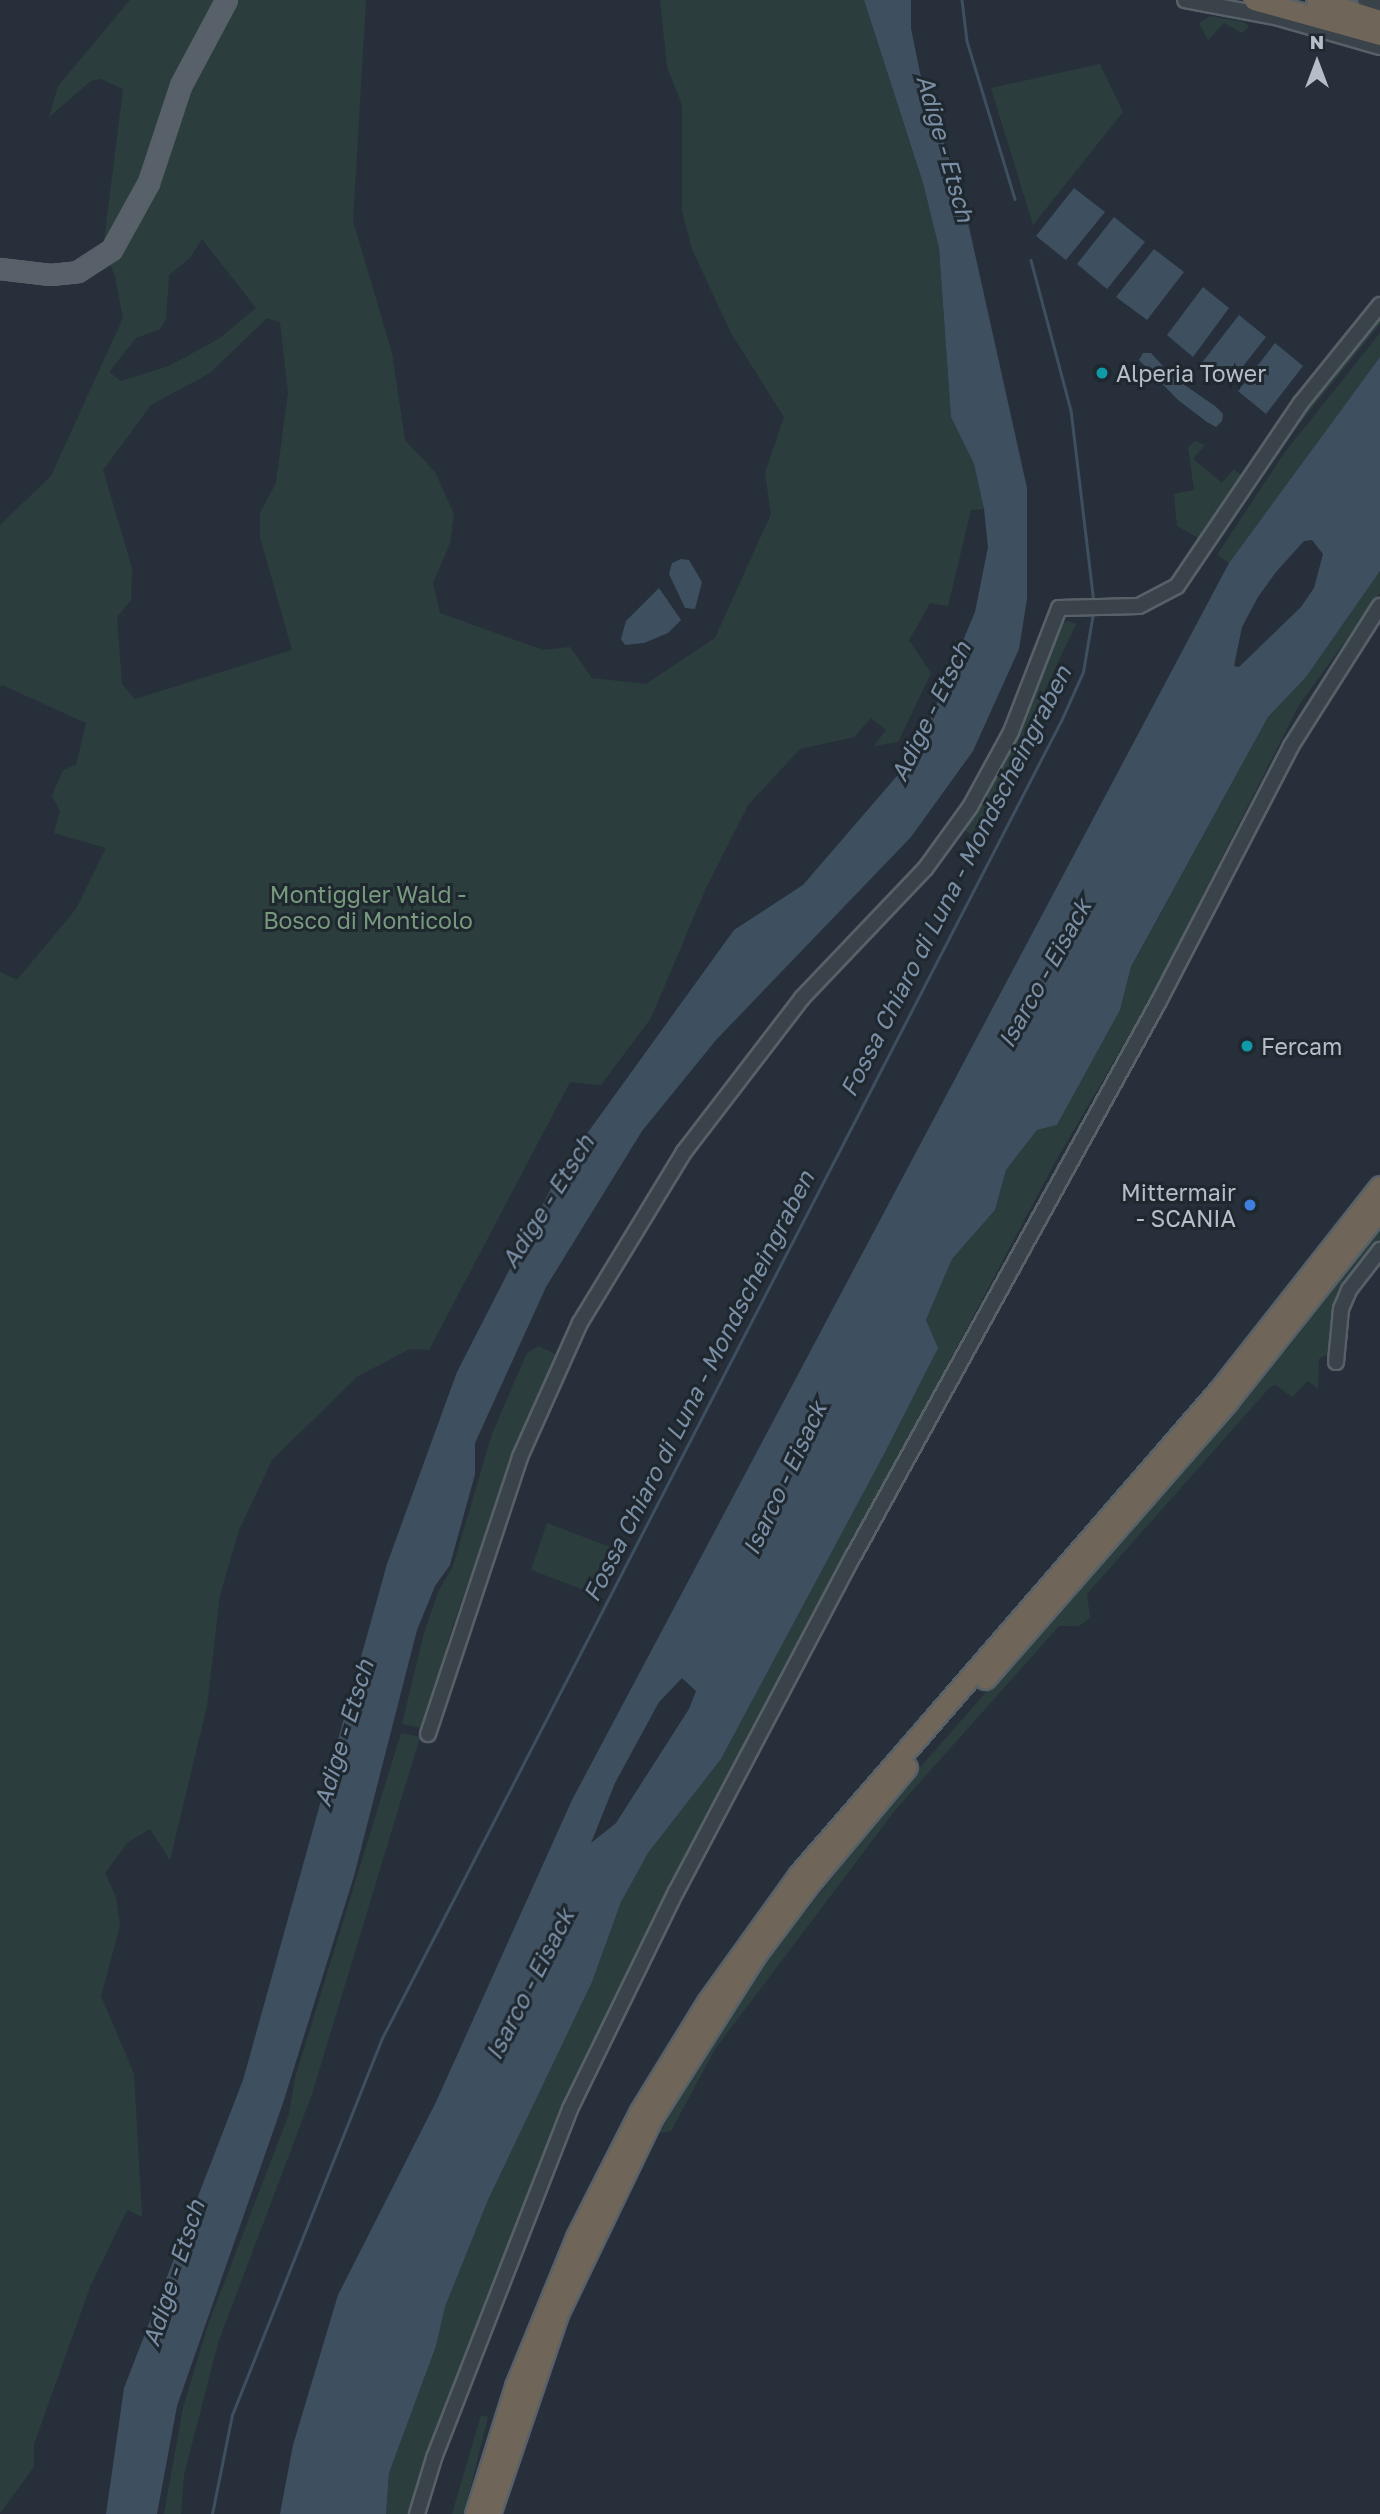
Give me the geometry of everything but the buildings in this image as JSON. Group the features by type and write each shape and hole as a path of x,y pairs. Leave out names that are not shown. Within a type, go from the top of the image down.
{"highway":[{"path":"1254,0 1380,35"},
{"path":"1316,0 1380,20"},
{"path":"475,2514 515,2386 576,2237 640,2111 706,2002 799,1874 1220,1389 1380,1186"},
{"path":"490,2514 528,2395 585,2251 653,2117 726,1997 818,1872 1228,1401 1380,1210"}],"main road":[{"path":"0,269 51,275 78,272 111,250 149,183 181,86 227,0"}],"street":[{"path":"1185,0 1279,18 1380,47"},
{"path":"1365,0 1380,5"},
{"path":"428,1734 520,1457 580,1323 684,1152 802,998 925,869 970,807 1011,732 1059,608 1107,607 1150,602 1188,575 1294,413 1380,305"},
{"path":"417,2514 444,2432 570,2109 676,1892 859,1544 1158,1003 1290,746 1380,606"},
{"path":"1359,641 1380,630"},
{"path":"1335,1362 1341,1309 1349,1290 1380,1250"}],"green space":[{"name":"Montiggler Wald - Bosco di Monticolo","path":"130,0 366,0 353,221 392,353 405,440 435,472 454,514 450,543 433,583 440,613 543,650 570,647 592,678 646,684 715,638 771,514 765,473 784,417 731,333 692,249 682,211 682,105 667,67 660,0 864,0 923,183 939,248 951,417 974,464 984,509 971,510 948,606 930,603 909,640 931,673 898,742 874,746 886,730 871,718 854,737 800,749 748,805 706,888 651,1018 601,1085 570,1082 429,1350 410,1349 358,1376 272,1460 239,1530 220,1595 207,1706 170,1860 150,1829 128,1842 105,1873 116,1897 120,1926 101,1996 134,2074 142,2217 127,2210 90,2287 34,2444 34,2467 0,2513 0,972 17,980 76,909 106,848 54,833 60,811 52,796 63,770 76,765 86,723 2,685 0,688 0,525 51,476 123,318 115,276 103,249 123,89 101,79 91,81 49,117 58,86","holes":["202,239 256,308 220,338 169,366 121,381 109,372 136,338 160,329 166,319 169,275 190,258","267,318 280,322 288,393 276,483 260,513 260,537 292,650 135,699 122,684 117,617 131,600 132,568 103,470 151,405 210,373"]},
{"path":"1210,16 1244,22 1249,27 1242,33 1224,23 1208,40 1199,23"},
{"path":"1100,64 1123,112 1033,225 991,88"},
{"path":"1380,312 1380,324 1296,428 1223,534 1270,454"},
{"path":"1380,333 1380,357 1229,563 1217,555 1285,452"},
{"path":"1195,441 1205,445 1193,459 1222,483 1234,469 1241,475 1200,539 1177,526 1174,494 1194,490 1188,447"},
{"path":"1380,571 1380,593 1299,705 1150,999 1054,1164 745,1746 644,1945 537,2182 487,2300 411,2514 386,2514 389,2473 436,2346 445,2307 488,2200 592,1982 621,1902 648,1853 721,1759 882,1458 926,1320 952,1259 995,1210 1006,1170 1037,1130 1057,1125 1120,1010 1131,968 1268,717 1306,677"},
{"path":"1068,621 1076,624 976,837 963,829 1017,732 1059,624"},
{"path":"1380,1229 1380,1244 1337,1308 1330,1353 1319,1359 1318,1389 1308,1381 1292,1397 1276,1385 1270,1387 1087,1594 1090,1618 1079,1626 1059,1626 896,1809 715,2049 671,2131 659,2133 746,1987 908,1781 1225,1421"},
{"path":"539,1346 555,1354 503,1484 450,1634 434,1697 422,1728 402,1724 424,1633 439,1590 453,1566 492,1434 527,1353"},
{"path":"547,1523 610,1547 587,1591 531,1570"},
{"path":"401,1733 420,1737 312,2094 218,2343 184,2475 181,2514 164,2514 183,2408 208,2325 289,2114 295,2078"},
{"path":"481,2415 488,2417 464,2514 452,2514"}],"water":[{"name":"Adige - Etsch","path":"864,0 911,0 911,28 920,73 963,200 1027,488 1027,599 1019,649 973,751 911,837 716,1040 642,1131 546,1287 475,1443 475,1474 450,1565 435,1586 417,1630 354,1876 283,2103 177,2406 157,2514 106,2514 124,2388 243,2080 387,1564 457,1372 560,1171 734,930 803,885 915,755 975,612 988,547 984,509 974,464 951,417 939,248 923,183"},
{"path":"1074,188 1105,212 1066,260 1036,236"},
{"path":"1114,217 1145,242 1107,289 1077,264"},
{"path":"1154,249 1184,272 1147,320 1116,297"},
{"path":"1203,287 1229,308 1193,357 1167,335"},
{"path":"1239,315 1266,337 1229,384 1201,364"},
{"path":"1275,343 1303,366 1266,414 1238,391"},
{"path":"1143,353 1151,353 1173,377 1215,406 1223,414 1222,421 1216,427 1178,400 1139,360"},
{"name":"Isarco - Eisack","path":"1380,357 1380,571 1306,677 1268,717 1131,967 1120,1010 1057,1125 1037,1130 1006,1170 995,1210 952,1259 926,1320 938,1348 882,1458 721,1759 648,1853 621,1902 592,1982 488,2200 445,2307 436,2346 389,2473 386,2514 280,2514 293,2445 338,2295 436,2102 572,1800 1229,563","holes":["1312,540 1323,554 1314,588 1301,607 1239,667 1234,666 1242,627 1258,597 1304,541","682,1678 696,1691 689,1709 616,1823 591,1843 615,1783 659,1702"]},
{"path":"681,559 689,560 702,582 695,609 685,608 669,574 672,563"},
{"path":"659,588 681,620 668,633 644,643 625,645 621,639 626,621"}],"waterway":[{"name":"Fossa Chiaro di Luna - Mondscheingraben","path":"962,0 967,41 1015,199"},
{"name":"Fossa Chiaro di Luna - Mondscheingraben","path":"1031,260 1071,410 1094,603"},
{"name":"Fossa Chiaro di Luna - Mondscheingraben","path":"212,2514 232,2415 381,2040 1061,721 1083,672 1093,613"}],"place":[{"name":"Alperia Tower","path":"1102,373"},
{"name":"Fercam","path":"1247,1046"},
{"name":"Mittermair - SCANIA","path":"1250,1205"}]}
